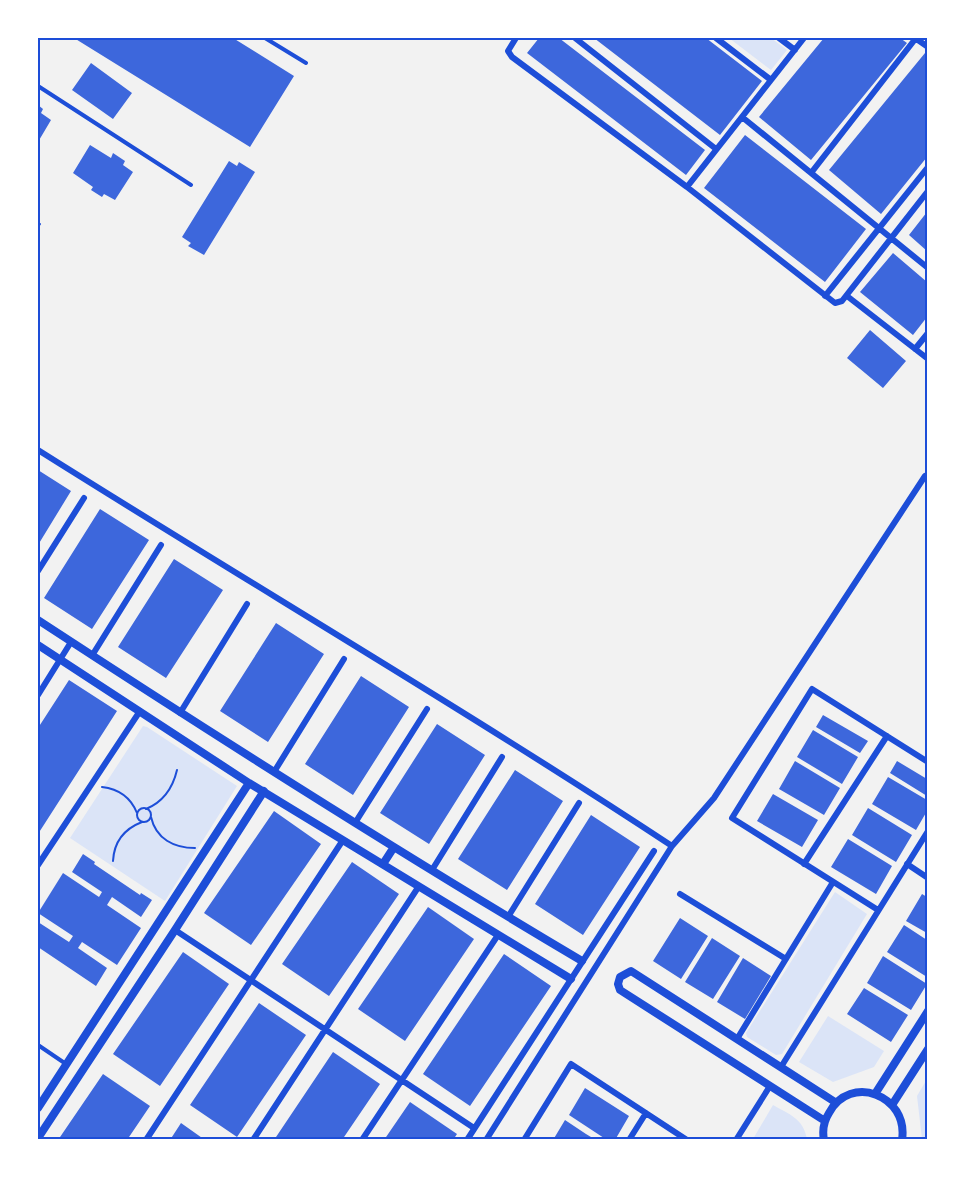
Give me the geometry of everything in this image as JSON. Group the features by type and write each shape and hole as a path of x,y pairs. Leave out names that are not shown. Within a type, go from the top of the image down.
{"street":[{"path":"516,38 508,51 512,57 687,187 825,296 839,303 847,296 927,191"},
{"path":"575,38 717,149"},
{"path":"716,38 771,80"},
{"path":"779,38 795,50"},
{"path":"687,187 804,38"},
{"path":"811,173 916,38 927,47"},
{"path":"742,117 927,268"},
{"path":"825,296 927,167"},
{"path":"847,296 927,359"},
{"path":"915,349 927,333"},
{"path":"38,450 214,561 282,600 575,782 672,846"},
{"path":"486,1140 672,846 714,798 926,476"},
{"path":"38,571 84,498"},
{"path":"93,654 161,545"},
{"path":"180,713 247,604"},
{"path":"38,620 355,823 582,961"},
{"path":"38,695 72,642"},
{"path":"38,645 249,783 571,979"},
{"path":"274,772 344,659"},
{"path":"878,910 732,818 813,689 927,762"},
{"path":"355,823 427,709"},
{"path":"38,865 140,711"},
{"path":"804,864 887,736"},
{"path":"432,870 502,757"},
{"path":"38,1108 249,783"},
{"path":"38,1138 176,930 264,791"},
{"path":"508,917 579,803"},
{"path":"781,1067 927,831"},
{"path":"146,1140 343,840"},
{"path":"383,864 394,847"},
{"path":"467,1140 654,851"},
{"path":"907,864 927,878"},
{"path":"737,1039 833,882"},
{"path":"253,1140 419,886"},
{"path":"680,894 786,959"},
{"path":"176,930 474,1128"},
{"path":"362,1140 498,935"},
{"path":"825,1121 620,990 618,984 620,977 631,971 835,1102"},
{"path":"875,1094 927,1011"},
{"path":"79,1045 94,1054"},
{"path":"892,1105 927,1049"},
{"path":"524,1140 571,1064 687,1140"},
{"path":"736,1140 770,1086"},
{"path":"824,1140 825,1121 835,1102 858,1092 875,1094 892,1105 902,1123 902,1140"},
{"path":"629,1140 646,1113"}],"lane":[{"path":"265,38 306,63"},
{"path":"38,86 190,185"},
{"path":"38,1045 67,1064"}],"path":[{"path":"137,813 142,808 146,809 158,802 167,793 177,770"},
{"path":"102,787 123,794 132,803 138,820 142,822"},
{"path":"146,809 150,812 158,833 170,843 186,848 209,844"},
{"path":"113,861 114,848 120,838 128,829 146,822 150,817"}],"shaded area":[{"path":"729,38 771,38 787,50 771,70"},
{"path":"143,726 237,786 165,901 70,838"},
{"path":"835,892 867,914 782,1054 776,1055 747,1037 746,1033"},
{"path":"828,1016 884,1051 874,1067 833,1082 799,1062"},
{"path":"927,1079 927,1139 922,1139 917,1096"},
{"path":"773,1105 799,1122 807,1139 753,1139"}],"building":[{"path":"74,38 233,38 294,76 250,147"},
{"path":"539,38 559,38 705,150 686,175 527,53"},
{"path":"594,38 706,38 762,81 720,135"},
{"path":"824,38 900,38 907,43 811,160 759,117"},
{"path":"925,53 927,56 927,157 881,214 829,170"},
{"path":"91,63 132,93 113,119 72,90"},
{"path":"38,105 43,109 41,113 51,120 38,142"},
{"path":"745,135 866,229 825,282 704,188"},
{"path":"90,145 111,158 113,153 125,161 123,165 133,172 115,200 104,194 102,197 91,190 93,187 73,173"},
{"path":"229,161 237,166 239,162 255,172 204,255 188,246 191,243 182,237"},
{"path":"927,212 927,251 909,235"},
{"path":"893,253 927,282 927,317 913,335 860,292"},
{"path":"870,330 906,361 883,388 847,358"},
{"path":"38,470 71,491 38,545"},
{"path":"100,509 149,540 92,629 44,598"},
{"path":"174,559 223,590 166,678 118,647"},
{"path":"276,623 324,654 268,742 220,711"},
{"path":"361,676 409,707 353,795 305,764"},
{"path":"69,680 117,711 38,834 38,728"},
{"path":"823,715 868,741 860,753 816,727"},
{"path":"437,724 485,755 429,844 380,813"},
{"path":"813,730 858,757 842,784 797,757"},
{"path":"795,761 840,788 824,815 779,789"},
{"path":"897,761 927,779 927,796 890,773"},
{"path":"515,770 563,801 507,890 458,859"},
{"path":"888,777 927,800 927,811 916,830 872,804"},
{"path":"773,794 818,820 802,847 757,821"},
{"path":"868,808 912,835 896,862 852,835"},
{"path":"274,811 321,844 251,945 204,913"},
{"path":"591,815 640,847 583,935 535,904"},
{"path":"848,839 892,866 876,894 831,867"},
{"path":"83,854 140,895 141,893 152,900 141,917 112,897 107,905 141,928 117,965 82,942 78,948 107,968 96,986 38,947 38,922 69,942 73,936 38,913 63,873 99,897 102,892 72,872"},
{"path":"352,862 399,894 329,996 282,964"},
{"path":"922,894 927,897 927,933 906,921"},
{"path":"428,907 474,939 405,1041 358,1009"},
{"path":"680,918 708,936 681,979 653,961"},
{"path":"904,925 927,940 927,977 887,952"},
{"path":"712,938 740,956 713,999 685,982"},
{"path":"183,952 229,984 160,1086 113,1054"},
{"path":"504,954 551,986 470,1106 423,1074"},
{"path":"883,956 927,984 911,1010 867,983"},
{"path":"743,958 771,976 745,1019 717,1002"},
{"path":"864,988 908,1015 891,1042 847,1014"},
{"path":"259,1003 306,1035 237,1137 190,1105"},
{"path":"333,1052 380,1084 342,1140 274,1140"},
{"path":"103,1074 150,1106 127,1140 58,1140"},
{"path":"585,1088 629,1116 615,1140 607,1140 569,1115"},
{"path":"410,1102 457,1134 453,1140 384,1140"},
{"path":"565,1120 586,1134 596,1140 553,1140"},
{"path":"181,1123 205,1140 170,1140"}]}
